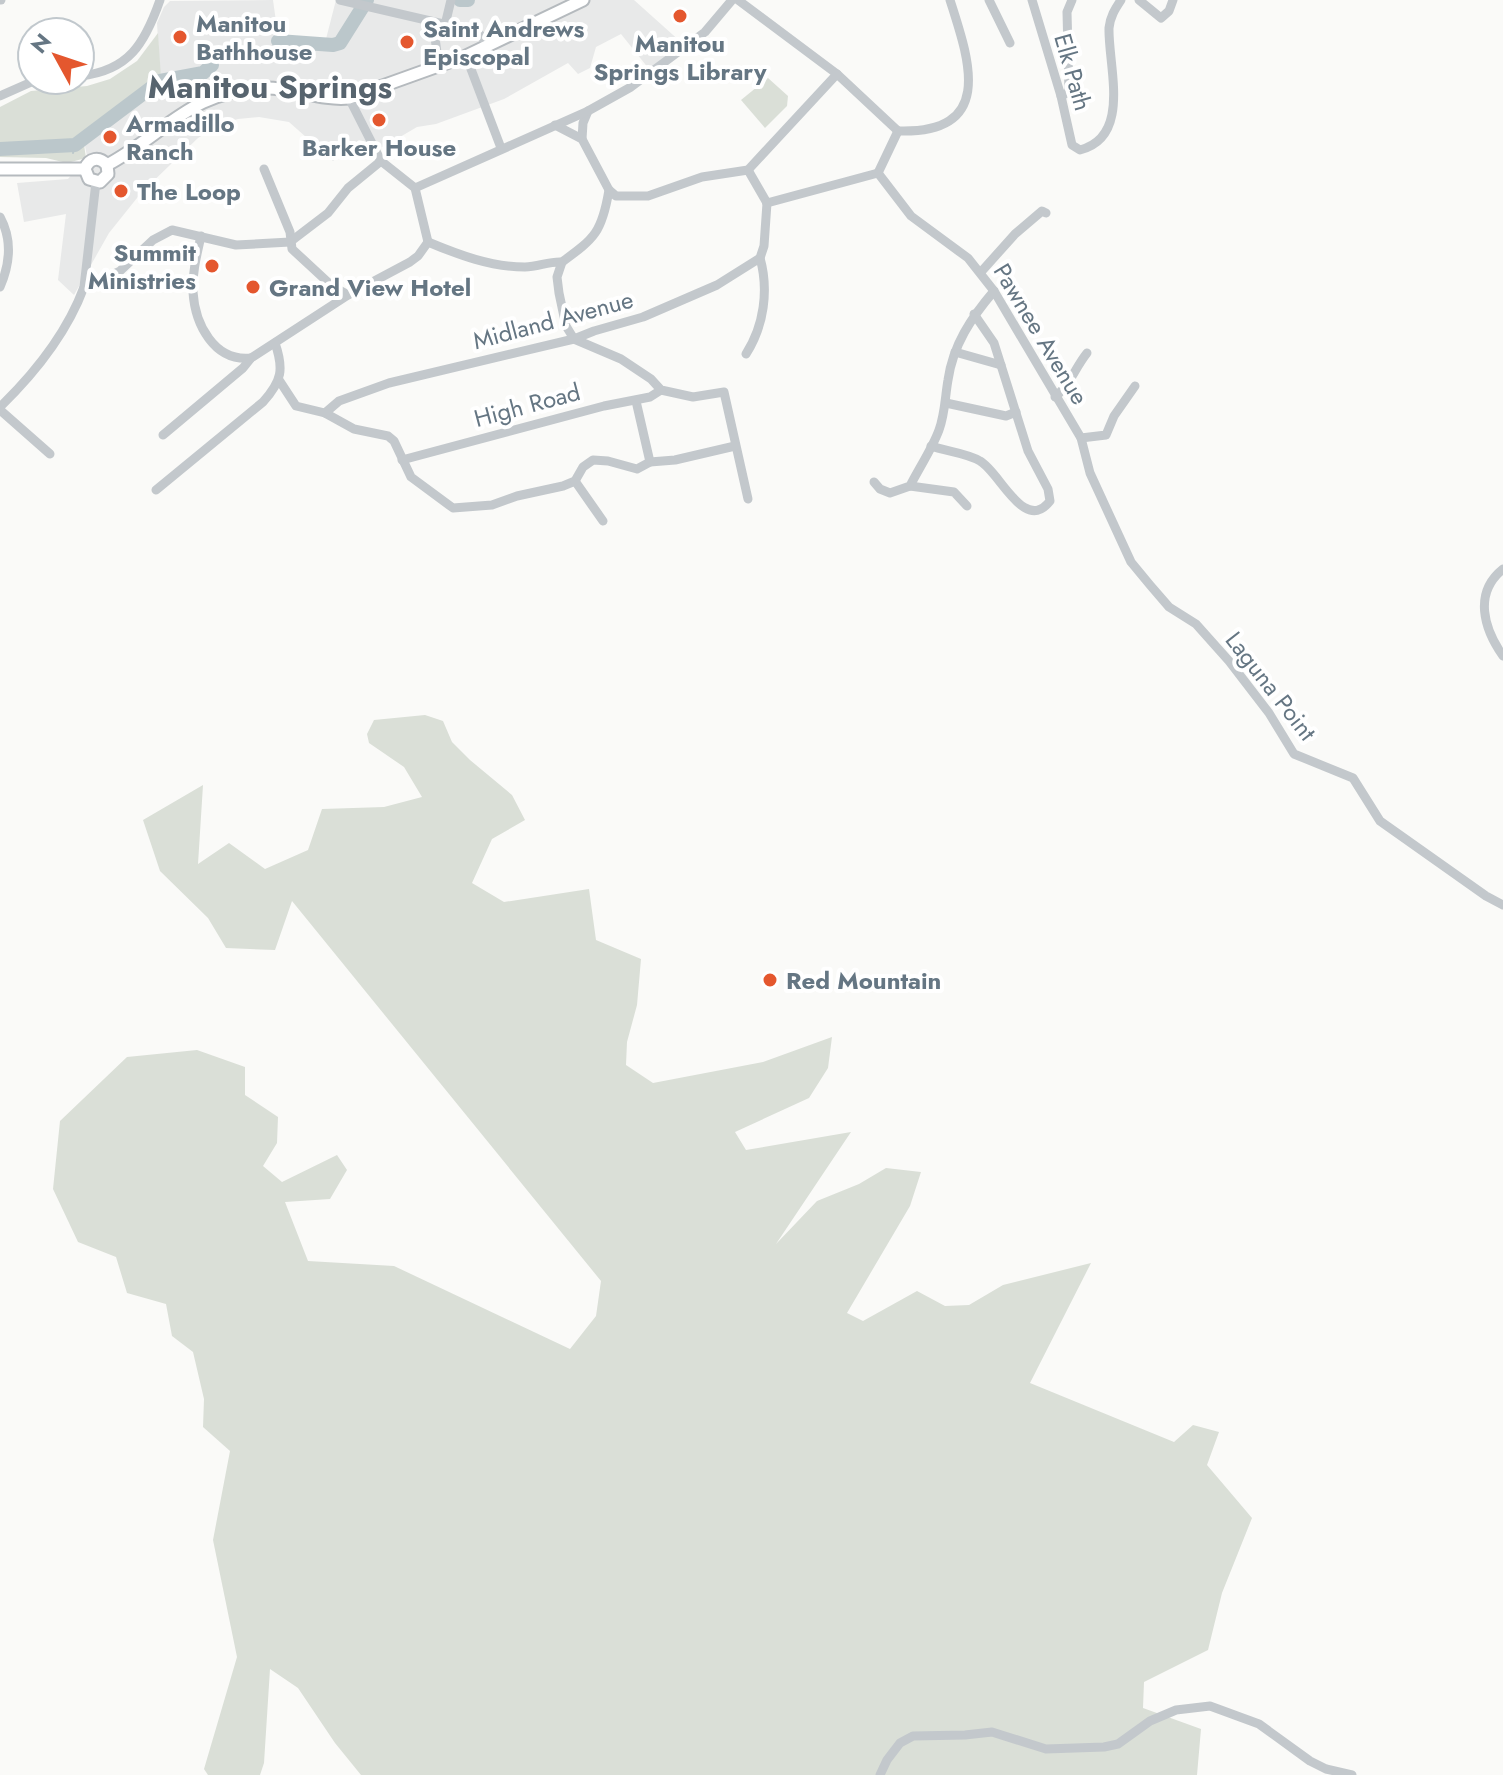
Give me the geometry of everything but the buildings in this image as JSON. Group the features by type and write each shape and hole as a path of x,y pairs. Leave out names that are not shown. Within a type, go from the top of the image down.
{"main road":[{"path":"107,165 130,153 184,111 224,94 268,88 334,99 349,98 466,56 583,0"},
{"path":"94,159 102,160 107,165 109,171 106,178 96,182 89,179 85,169 87,164 94,159"},
{"path":"0,169 85,169"}],"street":[{"path":"96,74 130,56 149,28 160,0"},
{"path":"340,0 478,32 489,46"},
{"path":"415,188 588,111 631,87 705,32 735,0 837,74 898,131 924,132 949,121 964,106 969,87 967,54 950,0"},
{"path":"989,0 1010,43"},
{"name":"Elk Path","path":"1032,0 1061,96 1072,145 1080,150 1093,147 1106,133 1113,113 1114,71 1109,28 1113,12 1121,0"},
{"path":"1061,96 1069,92 1067,12 1072,0"},
{"path":"1139,0 1161,18 1169,11 1173,0"},
{"path":"445,25 451,1"},
{"path":"433,23 439,67"},
{"path":"466,56 501,148"},
{"path":"588,111 582,139 609,190 616,196 648,196 702,177 748,170 837,74"},
{"path":"163,435 251,358 348,295 410,262 428,242 415,188 381,161 349,98"},
{"path":"555,125 582,139"},
{"path":"767,203 878,173 898,131"},
{"path":"84,287 128,266 153,240 167,231 177,230 236,245 290,242 328,213 348,188 381,161"},
{"path":"264,169 290,232 292,249 310,268 348,295"},
{"path":"746,354 755,340 764,305 765,274 760,258 764,246 767,203 748,170"},
{"name":"Pawnee Avenue","path":"878,173 911,216 968,258 981,272 1081,438 1090,473"},
{"path":"50,454 0,409 46,356 73,312 84,287 96,182"},
{"path":"609,190 605,218 597,232 562,262 557,277 566,326 574,339 621,359 651,379 661,390 693,397 724,392 748,499"},
{"path":"981,272 1015,234 1042,211 1046,213"},
{"path":"0,217 9,259 0,287"},
{"path":"201,236 193,290 201,325 220,352 232,357 251,358"},
{"path":"428,242 455,253 510,266 529,268 552,261 562,262"},
{"name":"Midland Avenue","path":"325,413 339,401 389,383 574,339 685,300 760,258"},
{"path":"910,486 939,430 948,378 961,335 994,291"},
{"path":"931,446 980,461 1023,508 1044,509 1050,501 1048,489 1028,451 994,343 974,314"},
{"path":"156,490 277,387 279,354 275,343"},
{"path":"955,352 1001,365"},
{"path":"1055,397 1066,388 1074,369 1087,353"},
{"path":"279,380 296,406 325,413 354,429 388,436 394,441 417,483 453,508 472,509 492,505 575,481 583,467 593,460 637,469 650,462 675,460 735,446"},
{"path":"1081,438 1106,435 1114,416 1135,386"},
{"name":"High Road","path":"402,460 604,406 636,401 661,390"},
{"path":"636,401 650,462"},
{"path":"946,403 1006,416 1016,412"},
{"name":"Laguna Point","path":"1090,473 1131,562 1169,607 1196,624 1229,661 1269,713 1294,754 1353,778 1380,821 1396,835 1503,905"},
{"path":"575,481 603,521"},
{"path":"874,482 890,493 910,486 954,492 967,506"},
{"path":"1503,569 1485,593 1483,609 1493,641 1503,656"},
{"path":"880,1775 900,1743 913,1736 992,1732 1046,1749 1104,1747 1118,1744 1150,1721 1176,1710 1210,1706 1259,1724 1326,1769 1352,1775"}],"shaded area":[{"path":"273,0 278,36 326,39 336,0 634,0 682,43 649,69 621,34 596,47 590,68 578,74 568,63 504,99 436,124 417,127 383,147 359,140 333,161 289,122 259,117 221,124 198,138 141,193 109,233 74,295 58,280 66,214 24,222 17,183 68,179 87,156 84,141 163,78 157,23 170,1"},
{"path":"158,33 161,77 83,138 86,158 67,163 46,158 0,157 0,107 21,96 96,96 96,83 110,79 137,61"},
{"path":"768,78 788,96 787,106 765,128 741,100"},
{"path":"425,715 443,721 452,742 512,795 525,820 492,839 472,883 504,902 589,889 596,940 641,959 637,1005 627,1042 626,1065 653,1083 763,1062 832,1037 828,1068 809,1098 735,1132 746,1150 851,1132 776,1244 817,1201 859,1184 886,1168 921,1172 910,1206 847,1313 863,1321 917,1291 945,1306 969,1305 1003,1285 1091,1263 1030,1383 1174,1442 1193,1425 1219,1432 1207,1465 1252,1518 1222,1593 1208,1650 1144,1682 1143,1708 1201,1729 1197,1775 361,1775 298,1688 270,1669 264,1763 260,1775 208,1775 204,1769 237,1657 213,1540 230,1451 203,1427 204,1399 193,1352 172,1336 166,1304 127,1293 116,1257 78,1242 53,1189 60,1121 127,1057 197,1050 245,1067 245,1095 278,1117 277,1143 263,1166 282,1182 337,1155 347,1170 330,1199 285,1202 308,1261 394,1266 570,1349 596,1316 601,1281 292,901 275,950 226,948 208,918 160,871 143,820 203,785 198,864 229,843 265,869 308,850 322,809 384,807 422,797 404,767 369,743 367,734 374,720"}],"waterway":[{"path":"278,41 340,43 367,0"},
{"path":"460,0 468,0"},
{"path":"0,149 75,145 160,81 203,73 212,65"},
{"path":"73,153 75,145"}],"place":[{"name":"Manitou Springs Library","path":"680,16"},
{"name":"Manitou Bathhouse","path":"180,37"},
{"name":"Saint Andrews Episcopal","path":"407,42"},
{"name":"Barker House","path":"379,120"},
{"name":"Armadillo Ranch","path":"110,137"},
{"name":"The Loop","path":"121,191"},
{"name":"Summit Ministries","path":"212,266"},
{"name":"Grand View Hotel","path":"253,287"},
{"name":"Red Mountain","path":"770,980"}],"district":[{"name":"Manitou Springs","path":"270,87"}]}
